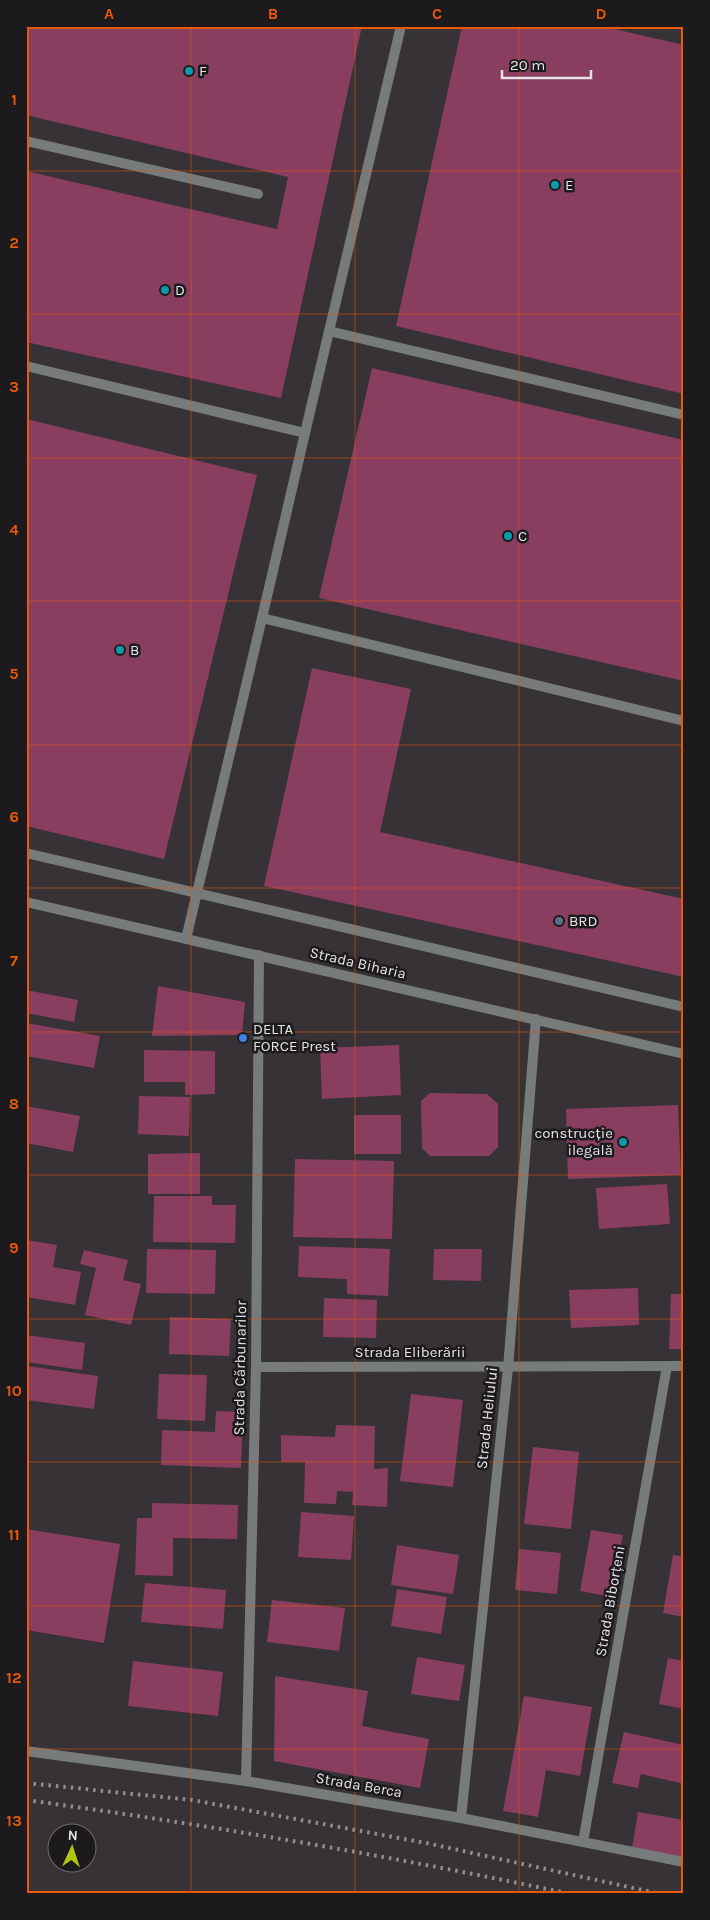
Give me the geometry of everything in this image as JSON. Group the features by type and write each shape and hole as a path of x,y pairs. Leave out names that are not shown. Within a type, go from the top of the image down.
{"street":[{"path":"186,939 401,26"},
{"path":"26,141 258,194"},
{"path":"329,330 684,415"},
{"path":"26,366 305,433"},
{"path":"262,618 684,721"},
{"path":"26,853 684,1007"},
{"name":"Strada Biharia","path":"26,902 684,1054"},
{"name":"Strada Cărbunarilor","path":"246,1781 256,1367 259,956"},
{"name":"Strada Heliului","path":"461,1818 508,1368 536,1020"},
{"name":"Strada Biborțeni","path":"583,1842 667,1366"},
{"name":"Strada Eliberării","path":"256,1367 508,1368 684,1366"},
{"name":"Strada Berca","path":"26,1751 246,1781 461,1818 684,1862"}],"building":[{"path":"26,26 362,26 281,398 26,342 26,171 277,229 288,177 26,115"},
{"name":"E","path":"462,26 601,26 684,45 684,394 396,326"},
{"name":"C","path":"372,368 684,440 684,681 319,598"},
{"name":"B","path":"26,419 257,475 164,859 26,826"},
{"path":"312,668 411,689 380,832 684,899 684,977 264,886"},
{"path":"158,986 245,1002 242,1035 152,1036"},
{"path":"26,990 78,1000 74,1022 26,1013"},
{"path":"26,1023 100,1036 94,1068 26,1056"},
{"path":"399,1045 401,1095 322,1099 320,1048"},
{"path":"144,1050 215,1051 215,1094 185,1095 185,1082 144,1082"},
{"path":"430,1093 487,1094 498,1104 498,1147 489,1156 430,1156 422,1148 421,1101"},
{"path":"139,1096 190,1097 189,1136 138,1134"},
{"name":"construcție ilegală","path":"678,1105 681,1175 568,1179 566,1109"},
{"path":"26,1106 80,1116 73,1152 26,1143"},
{"path":"354,1115 401,1115 401,1154 354,1154"},
{"path":"200,1153 200,1194 148,1194 148,1154"},
{"path":"295,1159 394,1161 392,1239 293,1237"},
{"path":"667,1184 670,1224 599,1229 596,1188"},
{"path":"154,1196 212,1196 212,1205 236,1205 235,1243 153,1242"},
{"path":"26,1240 57,1245 53,1267 81,1272 75,1305 26,1297"},
{"path":"299,1246 390,1249 388,1296 347,1294 347,1279 298,1277"},
{"path":"147,1249 216,1250 215,1294 146,1293"},
{"path":"434,1249 482,1249 481,1281 433,1280"},
{"path":"84,1250 128,1260 123,1280 141,1284 131,1325 85,1315 96,1268 80,1264"},
{"path":"638,1288 639,1325 571,1328 569,1290"},
{"path":"671,1294 684,1294 684,1349 669,1349"},
{"path":"324,1298 377,1300 376,1338 323,1337"},
{"path":"170,1317 231,1319 229,1356 169,1354"},
{"path":"26,1335 85,1343 82,1370 26,1362"},
{"path":"27,1366 98,1376 94,1409 26,1400"},
{"path":"159,1374 207,1375 205,1421 157,1419"},
{"path":"411,1394 463,1400 453,1487 400,1481"},
{"path":"216,1411 243,1412 241,1468 161,1465 162,1430 215,1432"},
{"path":"336,1425 375,1426 374,1469 388,1468 387,1507 352,1505 353,1492 337,1491 336,1504 304,1503 305,1462 281,1462 281,1435 335,1437"},
{"path":"533,1447 579,1452 571,1529 524,1524"},
{"path":"152,1503 238,1505 237,1539 173,1538 173,1576 135,1575 137,1518 152,1518"},
{"path":"301,1512 354,1516 351,1560 298,1557"},
{"path":"26,1529 120,1544 104,1643 26,1630"},
{"path":"591,1530 623,1535 611,1597 580,1591"},
{"path":"397,1545 459,1555 453,1594 391,1585"},
{"path":"519,1549 561,1553 557,1594 515,1590"},
{"path":"673,1555 684,1557 684,1617 663,1613"},
{"path":"145,1583 226,1590 223,1629 141,1622"},
{"path":"397,1589 447,1597 441,1634 391,1626"},
{"path":"272,1600 345,1608 339,1651 267,1642"},
{"path":"417,1657 465,1665 459,1701 411,1694"},
{"path":"668,1658 684,1661 684,1709 659,1704"},
{"path":"133,1661 223,1672 218,1716 128,1706"},
{"path":"275,1676 368,1691 362,1726 429,1739 420,1788 274,1761"},
{"path":"524,1696 592,1707 580,1776 546,1770 538,1817 503,1811"},
{"path":"624,1732 684,1745 684,1784 641,1774 638,1788 612,1783"},
{"path":"638,1812 684,1820 684,1857 632,1848"}],"railway":[{"path":"26,1783 192,1800 426,1843 661,1894"},
{"path":"26,1800 300,1842 571,1894"}],"place":[{"name":"F","path":"189,71"},
{"name":"E","path":"555,185"},
{"name":"D","path":"165,290"},
{"name":"C","path":"508,536"},
{"name":"B","path":"120,650"},
{"name":"BRD","path":"559,921"},
{"name":"DELTA FORCE Prest","path":"243,1038"},
{"name":"construcție ilegală","path":"623,1142"}]}
